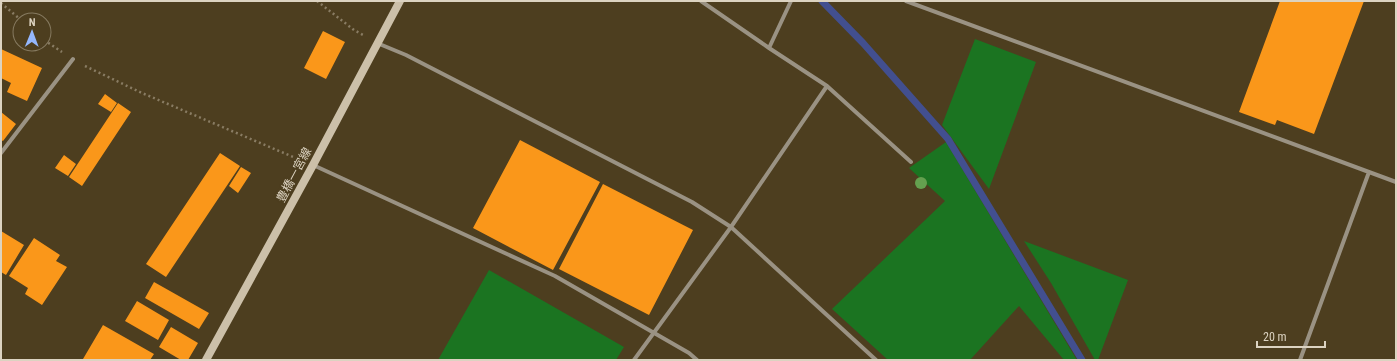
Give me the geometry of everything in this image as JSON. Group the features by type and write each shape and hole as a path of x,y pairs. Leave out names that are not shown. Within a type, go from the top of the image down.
{"main road":[{"name":"豊橋一宮線","path":"206,360 313,165 400,1"}],"street":[{"path":"702,1 827,86 911,162"},
{"path":"769,48 790,1"},
{"path":"906,1 1396,182"},
{"path":"377,43 413,59 692,202 730,227 876,360"},
{"path":"1,153 73,60"},
{"path":"634,360 730,227 827,86"},
{"path":"313,165 554,276 653,334 689,353 697,360"},
{"path":"1300,360 1369,172"}],"path":[{"path":"317,1 354,30 377,43"},
{"path":"1,3 12,12"},
{"path":"52,46 73,60 106,77 313,165"}],"green space":[{"path":"975,39 1036,62 989,189 942,125"},
{"path":"946,142 1077,360 1064,360 1019,306 970,360 888,360 832,309 945,201 909,168"},
{"path":"1024,241 1128,280 1098,360 1095,360 1051,283"},
{"path":"489,270 624,347 616,360 438,360"}],"building":[{"path":"1280,1 1364,1 1314,134 1277,120 1275,125 1239,112"},
{"path":"323,31 345,42 326,79 304,68"},
{"path":"1,49 42,68 27,101 7,92 11,83 1,78"},
{"path":"105,94 117,103 111,112 98,104"},
{"path":"118,103 131,112 82,186 69,177"},
{"path":"1,112 16,124 3,141 1,140"},
{"path":"520,140 600,182 553,270 473,228"},
{"path":"220,153 240,166 166,277 146,264"},
{"path":"64,155 76,164 68,176 55,168"},
{"path":"241,167 251,173 238,193 229,186"},
{"path":"603,184 693,230 649,315 559,269"},
{"path":"1,231 24,245 6,275 1,272"},
{"path":"34,238 60,255 56,261 67,267 42,305 25,294 28,288 9,276"},
{"path":"154,282 209,313 199,329 145,298"},
{"path":"137,301 169,320 158,340 125,321"},
{"path":"103,325 154,354 150,360 83,359"},
{"path":"171,327 198,343 188,360 181,360 159,347"}],"waterway":[{"path":"822,1 863,43 948,139 1082,360"}]}
